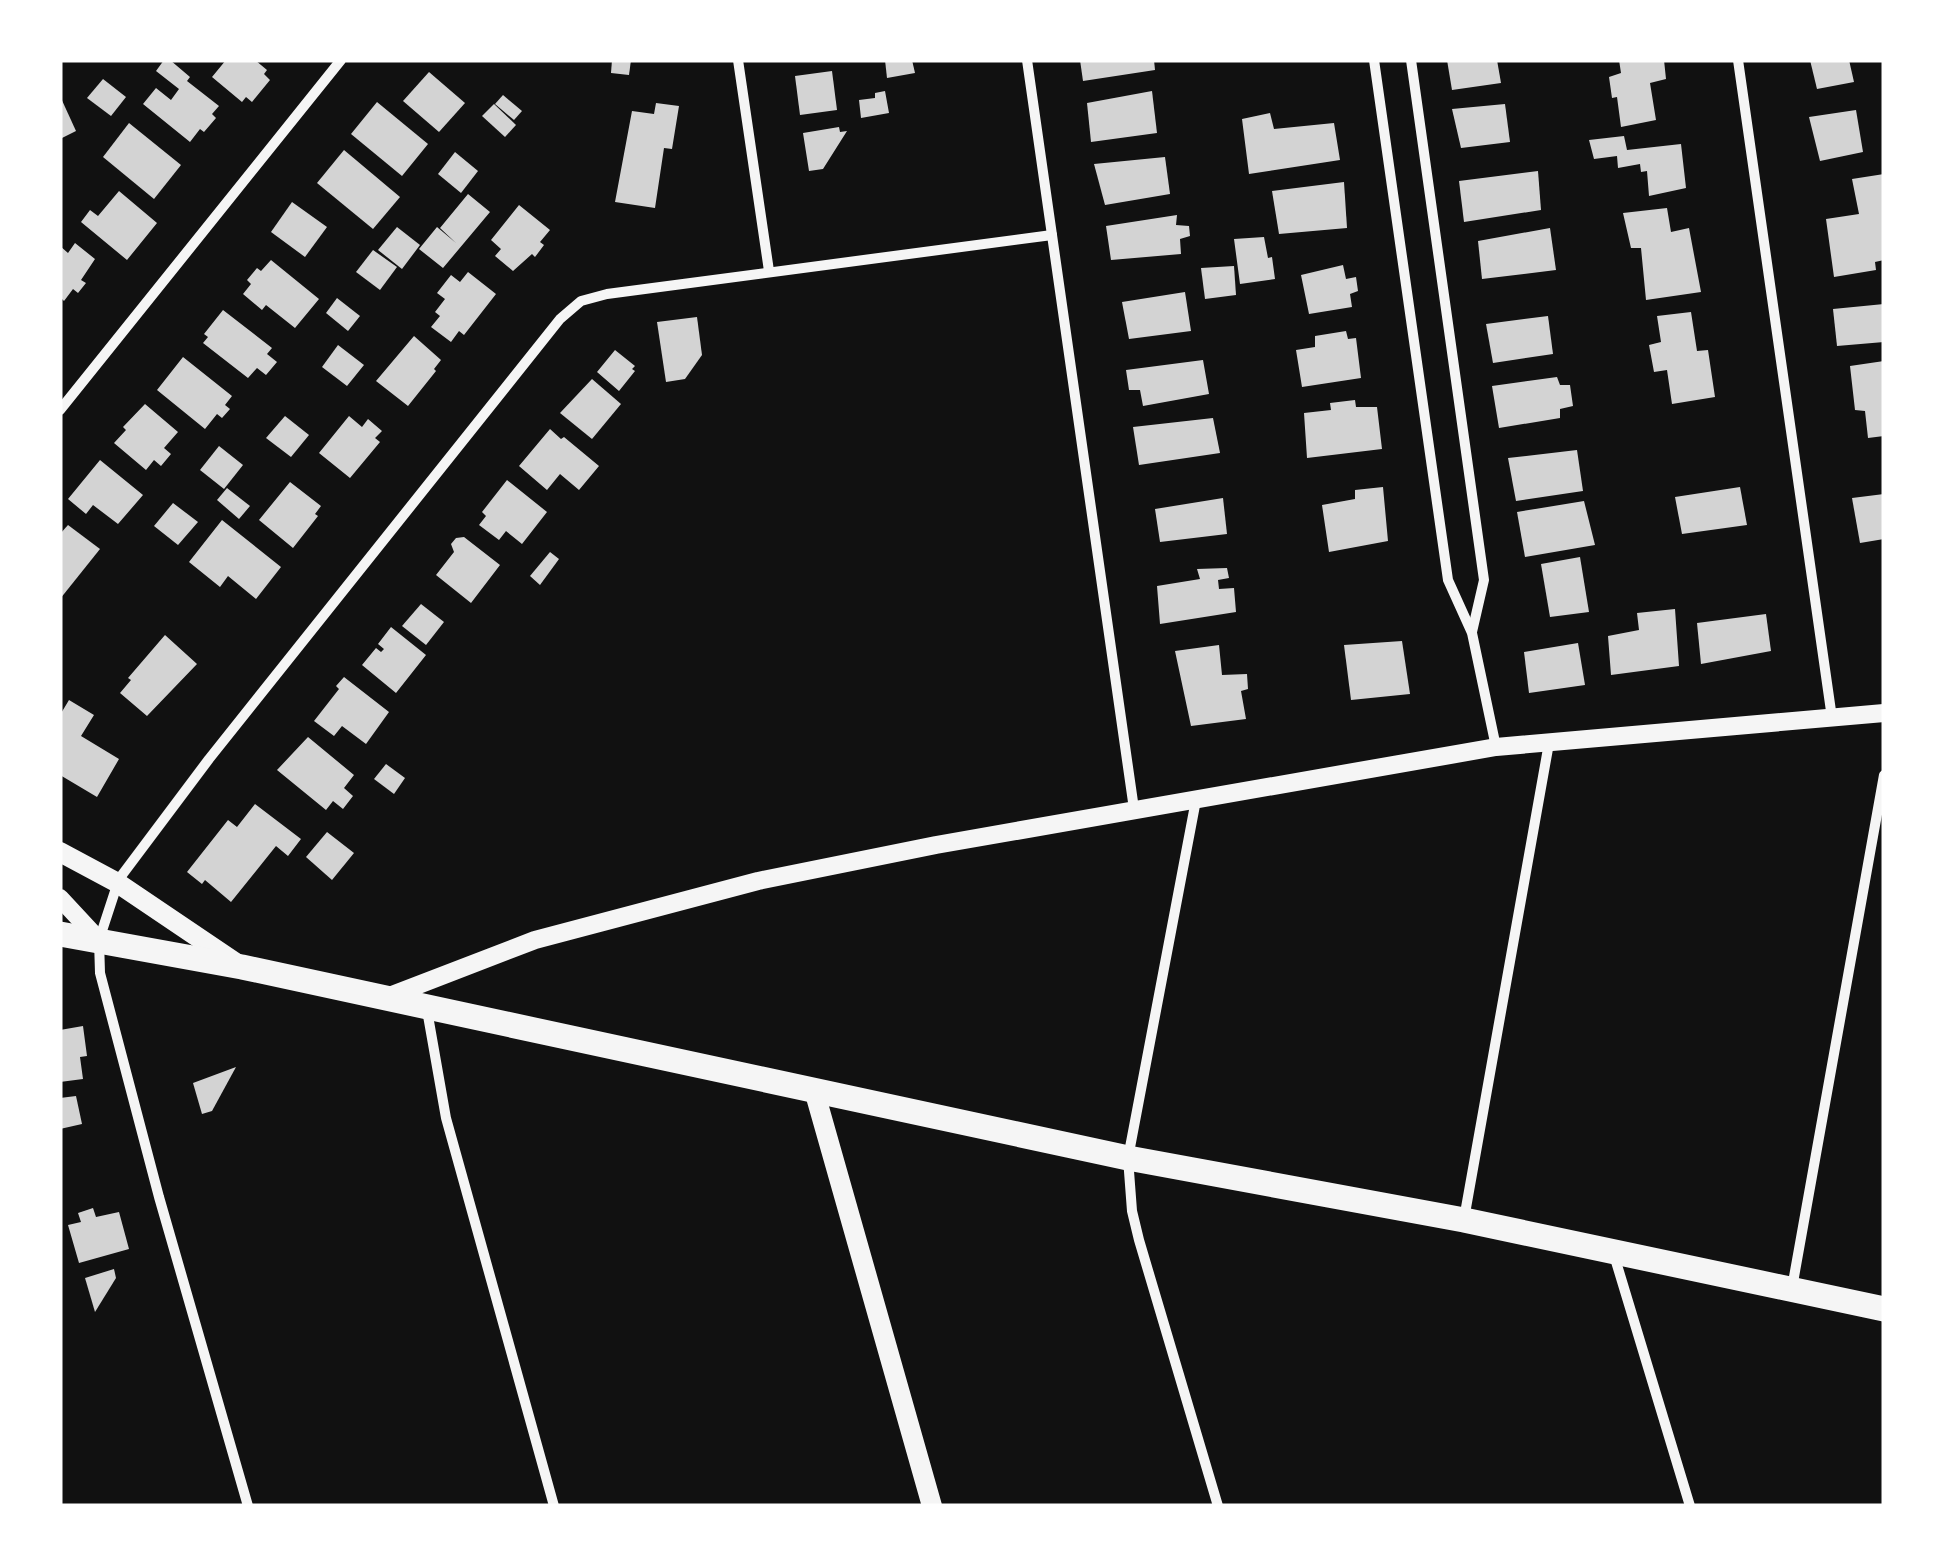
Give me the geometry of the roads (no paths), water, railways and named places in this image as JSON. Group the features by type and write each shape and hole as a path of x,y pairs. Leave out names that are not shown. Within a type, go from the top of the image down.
{"main road":[{"path":"60,852 116,882 242,967"},
{"path":"60,934 242,967 1128,1158 1464,1220 1884,1309"},
{"path":"814,1090 932,1506"}],"street":[{"path":"60,410 341,60"},
{"path":"738,60 769,271"},
{"path":"1028,60 1134,809"},
{"path":"1374,60 1448,580 1472,633 1496,747"},
{"path":"1412,60 1484,580 1472,633"},
{"path":"1738,60 1832,719"},
{"path":"248,1506 164,1216 100,973 98,940 116,882 208,759 560,319 581,301 769,271 1052,235"},
{"path":"382,999 535,940 758,881 1134,809 1496,747 1884,714"},
{"path":"1464,1220 1549,743"},
{"path":"1792,1289 1884,776"},
{"path":"1196,800 1128,1158 1132,1211 1139,1240 1218,1506"},
{"path":"60,898 98,940"},
{"path":"426,1009 446,1118 554,1506"},
{"path":"1614,1254 1690,1506"}]}
